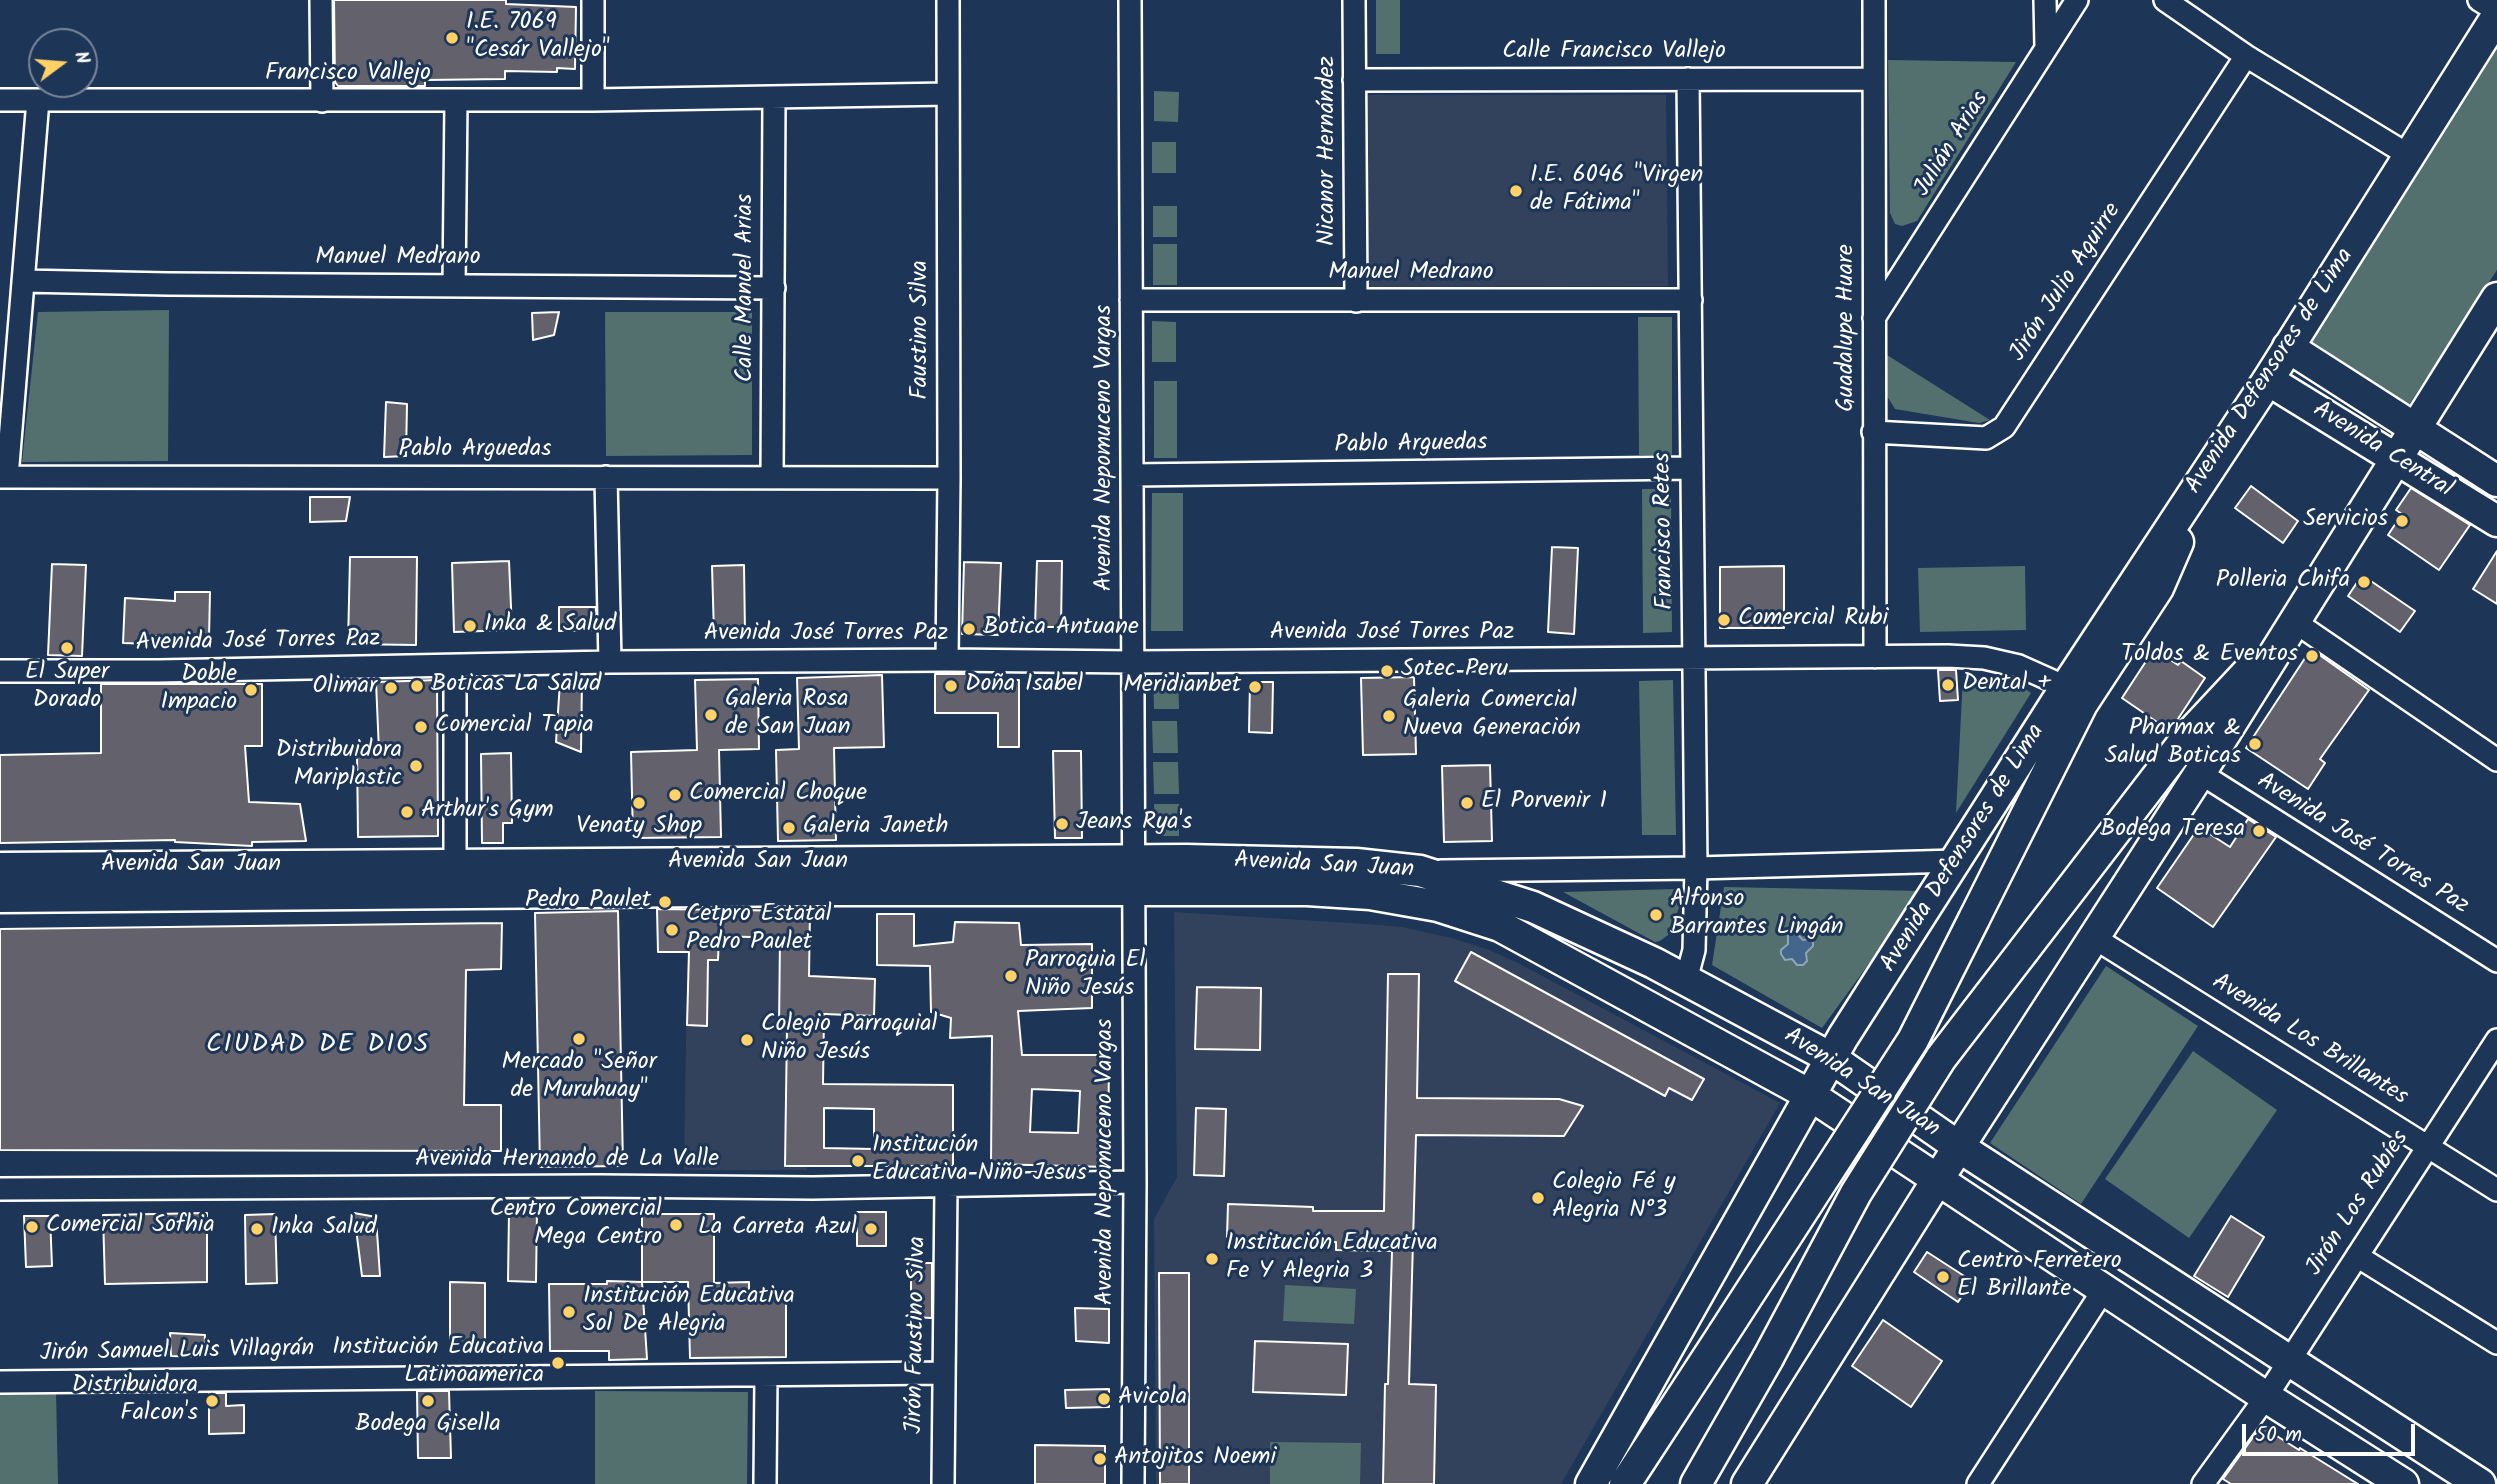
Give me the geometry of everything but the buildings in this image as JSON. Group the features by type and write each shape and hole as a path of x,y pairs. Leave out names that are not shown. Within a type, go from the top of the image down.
{"main road":[{"name":"Avenida Defensores de Lima","path":"1591,1484 1831,1058 2066,687 2268,380 2497,14"},
{"path":"1747,1484 1938,1179 2200,773 2497,298"},
{"name":"Avenida Central","path":"2288,347 2497,481"},
{"name":"Avenida Central","path":"2268,380 2497,521"},
{"path":"1625,1484 1913,1040 2082,705 2158,588 2210,467"},
{"path":"1696,1484 1768,1358 1863,1181 1941,1058 2190,734 2295,622"},
{"name":"Avenida San Juan","path":"0,868 1186,860 1356,864 1420,871 1533,907 1686,980 1831,1058 1959,1147 2480,1484"},
{"name":"Avenida San Juan","path":"0,897 822,890 1338,891 1437,906 1500,926 1810,1095 2266,1397 2403,1484"}],"street":[{"path":"321,0 322,101"},
{"path":"593,0 593,100"},
{"name":"Faustino Silva","path":"947,660 948,0"},
{"name":"Avenida Nepomuceno Vargas","path":"1130,0 1135,1182 1133,1484"},
{"name":"Nicanor Hernández","path":"1354,0 1356,301"},
{"name":"Guadalupe Huare","path":"1874,0 1875,657"},
{"path":"2045,0 2046,47"},
{"name":"Julián Arias","path":"1874,318 2077,0"},
{"path":"2165,0 2246,56 2410,156"},
{"path":"2479,0 2497,14"},
{"name":"Jirón Julio Aguirre","path":"1874,432 1986,438 2004,426 2246,56"},
{"name":"Francisco Retes","path":"1686,980 1694,950 1696,868 1688,79"},
{"name":"Calle Francisco Vallejo","path":"1354,80 1874,79"},
{"name":"Francisco Vallejo","path":"0,100 456,101 948,94"},
{"name":"Calle Manuel Arias","path":"772,478 774,98"},
{"path":"3,477 38,100"},
{"path":"454,286 456,101"},
{"name":"Manuel Medrano","path":"23,281 774,288"},
{"name":"Manuel Medrano","path":"1132,300 1690,300"},
{"name":"Pablo Arguedas","path":"1132,475 1692,468"},
{"name":"Pablo Arguedas","path":"3,477 949,478"},
{"path":"606,477 610,662"},
{"path":"2295,622 2497,760"},
{"name":"Avenida José Torres Paz","path":"0,671 158,671 610,662 1875,657 1984,658 2019,666 2066,687"},
{"path":"455,864 456,666"},
{"name":"Avenida José Torres Paz","path":"2200,773 2497,961"},
{"path":"1420,871 1696,868 1957,861"},
{"name":"Avenida Los Brillantes","path":"2094,937 2497,1190"},
{"name":"Jirón Los Rubíes","path":"2203,1484 2266,1397 2497,1040"},
{"name":"Avenida Hernando de La Valle","path":"0,1189 946,1186 1135,1182"},
{"name":"Jirón Faustino Silva","path":"943,1484 946,1186"},
{"path":"2357,1256 2497,1343"},
{"path":"1978,1484 2104,1289"},
{"name":"Jirón Samuel Luis Villagrán","path":"0,1382 943,1373"},
{"path":"765,1484 766,1375"}],"shaded area":[{"name":"I.E. 6046 \"Virgen de Fátima\"","path":"1365,95 1666,95 1668,286 1366,287"},
{"name":"Colegio Parroquial Niño Jesús","path":"688,910 810,911 807,1170 684,1170"},
{"name":"Colegio Fé y Alegria N°3","path":"1174,912 1402,927 1452,938 1518,963 1780,1103 1561,1484 1156,1484 1154,1219 1177,1177"},
{"path":"1791,933 1813,942 1803,965 1797,965 1792,959 1785,960 1781,954"}],"green space":[{"path":"1376,0 1400,0 1400,54 1376,54"},
{"path":"2497,34 2497,270 2408,406 2307,338"},
{"path":"1888,60 2016,62 1917,221 1902,226 1895,224 1890,213"},
{"path":"1154,91 1179,92 1178,122 1154,121"},
{"path":"1152,142 1176,142 1176,173 1152,173"},
{"path":"1153,206 1177,206 1177,237 1153,237"},
{"path":"1153,244 1177,244 1177,285 1153,285"},
{"path":"169,310 168,461 22,462 38,312"},
{"path":"605,312 752,312 752,455 606,456"},
{"path":"1638,317 1672,317 1672,455 1639,455"},
{"path":"1152,321 1176,322 1176,362 1152,362"},
{"path":"1887,355 1990,420 1979,423 1895,409 1887,396"},
{"path":"1154,381 1177,381 1177,458 1154,458"},
{"path":"1642,489 1671,489 1672,632 1643,633"},
{"path":"1152,493 1183,493 1183,631 1151,631"},
{"path":"2025,566 2026,630 1920,632 1918,568"},
{"path":"1963,676 2017,683 2031,693 1956,813"},
{"path":"1153,677 1178,677 1179,709 1154,709"},
{"path":"1673,680 1676,835 1642,835 1639,681"},
{"path":"1152,721 1177,721 1178,753 1153,753"},
{"path":"1153,762 1178,762 1179,794 1154,794"},
{"path":"1154,804 1179,804 1179,836 1155,836"},
{"path":"1724,887 1922,891 1822,1028 1712,965"},
{"path":"1675,889 1681,892 1683,898 1668,935 1655,942 1563,892"},
{"path":"2106,966 2198,1026 2081,1204 1990,1143"},
{"path":"2193,1051 2277,1110 2189,1238 2105,1179"},
{"path":"1285,1285 1356,1289 1354,1324 1283,1321"},
{"path":"56,1391 58,1484 0,1484 0,1392"},
{"path":"595,1391 748,1392 747,1484 595,1484"},
{"path":"1270,1442 1361,1443 1360,1484 1270,1484"}],"place":[{"name":"I.E. 7069 \"Cesár Vallejo\"","path":"452,38"},
{"name":"I.E. 6046 \"Virgen de Fátima\"","path":"1516,191"},
{"name":"Servicios","path":"2402,521"},
{"name":"Polleria Chifa","path":"2364,582"},
{"name":"Comercial Rubi","path":"1724,620"},
{"name":"Inka & Salud","path":"470,626"},
{"name":"Botica Antuane","path":"969,629"},
{"name":"El Super Dorado","path":"67,648"},
{"name":"Toldos & Eventos","path":"2312,656"},
{"name":"Sotec Peru","path":"1387,671"},
{"name":"Dental +","path":"1948,685"},
{"name":"Boticas La Salud","path":"417,686"},
{"name":"Doña Isabel","path":"951,686"},
{"name":"Meridianbet","path":"1255,687"},
{"name":"Olimar","path":"391,688"},
{"name":"Doble Impacio","path":"251,690"},
{"name":"Galeria Rosa de San Juan","path":"711,715"},
{"name":"Galeria Comercial Nueva Generación","path":"1389,716"},
{"name":"Comercial Tapia","path":"421,727"},
{"name":"Pharmax & Salud Boticas","path":"2255,744"},
{"name":"Distribuidora Mariplastic","path":"416,766"},
{"name":"Comercial Choque","path":"675,795"},
{"name":"Venaty Shop","path":"639,803"},
{"name":"El Porvenir 1","path":"1467,803"},
{"name":"Arthur's Gym","path":"407,812"},
{"name":"Jeans Rya's","path":"1062,824"},
{"name":"Galeria Janeth","path":"789,828"},
{"name":"Bodega Teresa","path":"2259,831"},
{"name":"Pedro Paulet","path":"665,902"},
{"name":"Alfonso Barrantes Lingán","path":"1656,915"},
{"name":"Cetpro Estatal Pedro Paulet","path":"672,930"},
{"name":"Parroquia El Niño Jesús","path":"1011,976"},
{"name":"Mercado \"Señor de Muruhuay\"","path":"579,1039"},
{"name":"Colegio Parroquial Niño Jesús","path":"747,1040"},
{"name":"Institución Educativa Niño Jesus","path":"858,1161"},
{"name":"Colegio Fé y Alegria N°3","path":"1538,1198"},
{"name":"Centro Comercial Mega Centro","path":"676,1225"},
{"name":"Comercial Sofhia","path":"32,1227"},
{"name":"Inka Salud","path":"257,1229"},
{"name":"La Carreta Azul","path":"871,1229"},
{"name":"Institución Educativa Fe Y Alegria 3","path":"1212,1259"},
{"name":"Centro Ferretero El Brillante","path":"1943,1277"},
{"name":"Institución Educativa Sol De Alegria","path":"569,1312"},
{"name":"Institución Educativa Latinoamerica","path":"558,1363"},
{"name":"Avicola","path":"1104,1399"},
{"name":"Distribuidora Falcon's","path":"212,1401"},
{"name":"Bodega Gisella","path":"428,1401"},
{"name":"Antojitos Noemi","path":"1100,1459"}],"district":[{"name":"CIUDAD DE DIOS","path":"318,1047"}]}
